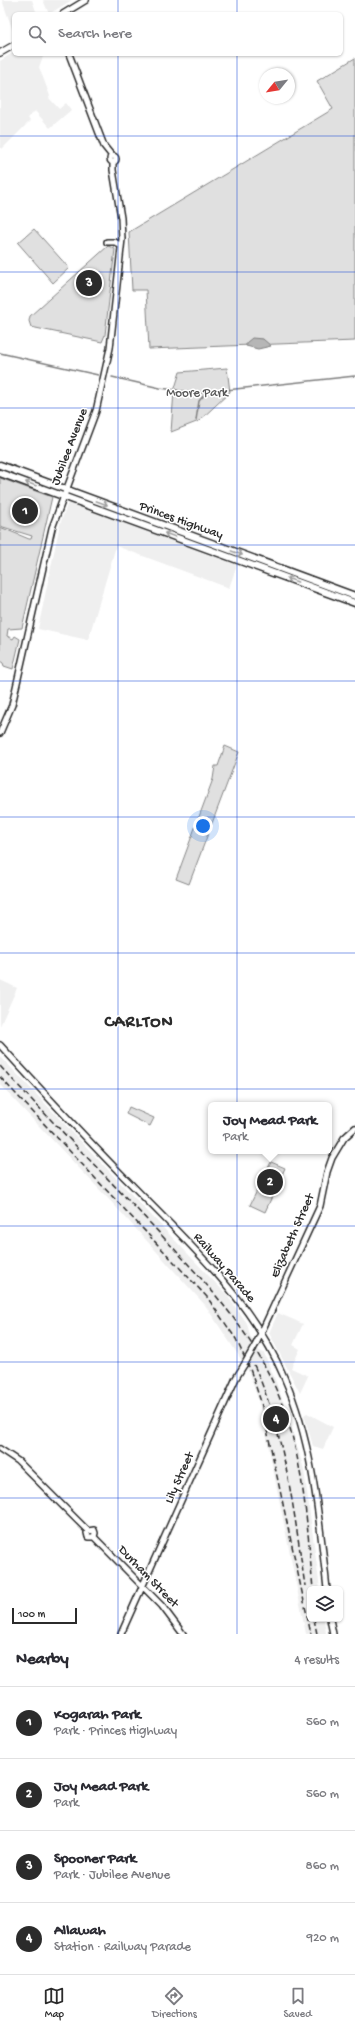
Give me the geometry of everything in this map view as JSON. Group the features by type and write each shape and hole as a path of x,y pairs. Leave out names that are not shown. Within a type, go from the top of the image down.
{"highway":[{"name":"Princes Highway","path":"0,465 64,493 355,603"},
{"name":"Princes Highway","path":"0,472 64,493 355,596"}],"main road":[{"path":"66,12 86,0"},
{"path":"0,53 12,45"},
{"name":"Jubilee Avenue","path":"0,733 12,705 52,528 98,404 110,348 121,246 122,224 113,170 113,162 116,159 104,146 70,56"},
{"path":"107,242 115,242 121,246"},
{"name":"Railway Parade","path":"0,1045 87,1139 217,1273 237,1296 261,1333 278,1362 290,1391 306,1443 318,1506 327,1586"},
{"name":"Elizabeth Street","path":"261,1333 320,1206 329,1165 340,1143 354,1129"},
{"name":"Lily Street","path":"121,1634 234,1382 261,1333"},
{"name":"Durham Street","path":"0,1449 18,1461 88,1531 86,1534 88,1537 94,1537 166,1609 183,1634"},
{"path":"331,1622 333,1634"}],"shaded area":[{"path":"2,0 32,0 36,12 12,12 12,28"},
{"path":"43,0 72,0 52,12 48,12"},
{"path":"12,53 12,56 43,56 39,67 50,96 49,98 59,109 66,103 71,110 50,128 35,111 28,118 30,121 2,149 0,147 0,61"},
{"path":"252,338 263,339 271,346 258,349 246,346 246,343"},
{"path":"70,503 237,565 229,588 116,546 88,640 38,629 60,524 67,505"},
{"path":"0,980 17,988 0,1026"},
{"path":"0,1056 226,1294 247,1323 250,1336 259,1351 264,1353 276,1382 289,1418 304,1470 320,1586 307,1586 307,1622 324,1622 326,1634 306,1634 265,1429 257,1396 247,1368 205,1305 117,1208 0,1085"},
{"path":"278,1313 303,1324 293,1345 300,1349 291,1368 308,1376 300,1393 269,1333"},
{"path":"307,1413 333,1427 323,1449 313,1446 304,1415"}],"green space":[{"path":"355,58 355,341 149,349 146,290 132,290 129,232 333,109 317,81"},
{"path":"34,229 69,268 53,283 18,243"},
{"path":"108,246 115,249 105,335 102,342 31,327 29,321 30,316"},
{"name":"Moore Park","path":"227,368 230,392 199,421 171,432 174,391 180,372"},
{"path":"0,478 52,497 22,628 8,629 7,636 13,639 15,636 20,639 13,669 4,666 0,661 0,527 29,539 31,539 32,536 0,526"},
{"path":"225,746 239,752 189,884 176,879 213,779 215,766 218,766"},
{"path":"129,1107 154,1118 150,1126 126,1114"},
{"path":"271,1162 285,1168 265,1212 250,1205"}],"waterway":[{"path":"0,353 98,375"},
{"path":"112,377 160,388 198,393 355,376"},
{"path":"196,420 199,401 206,393"}],"railway":[{"path":"0,1066 207,1285 241,1328 255,1350 269,1374 280,1399 294,1445 303,1492 313,1586"},
{"path":"0,1077 207,1297 236,1339 250,1369 261,1402 311,1634"},
{"path":"254,1365 265,1391 281,1445 292,1501 305,1586"},
{"path":"315,1622 317,1634"}],"place":[{"name":"Spooner Park","path":"89,283"},
{"name":"Kogarah Park","path":"25,511"},
{"name":"Joy Mead Park","path":"270,1182"},
{"name":"Allawah","path":"276,1419"}],"district":[{"name":"CARLTON","path":"139,1023"}]}
